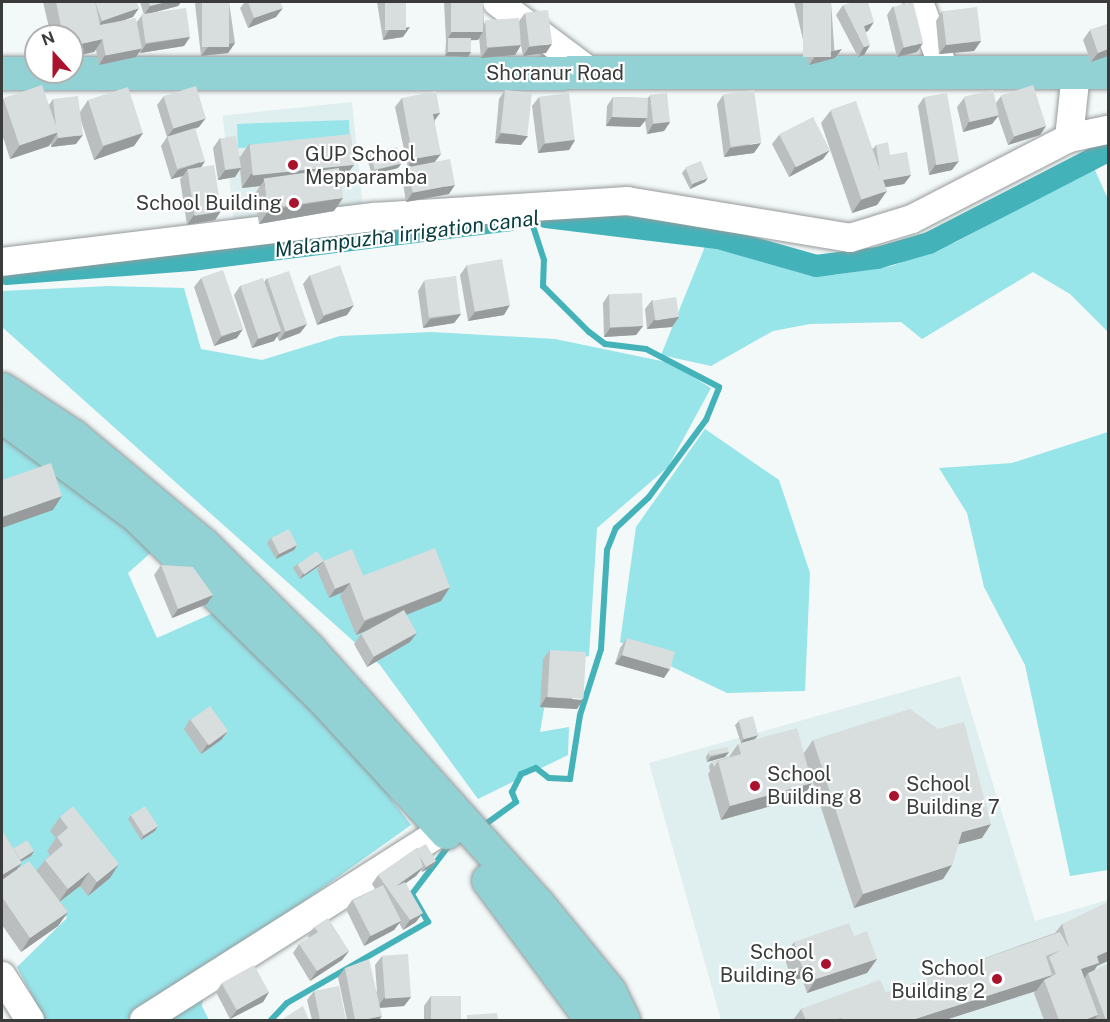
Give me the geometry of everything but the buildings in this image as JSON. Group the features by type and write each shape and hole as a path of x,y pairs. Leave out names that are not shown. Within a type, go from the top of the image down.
{"main road":[{"name":"Shoranur Road","path":"2,73 1108,72"},
{"path":"2,389 72,435 179,523 300,640 537,903 609,991 623,1020"},
{"path":"2,416 137,516 327,702 503,895 592,1020"}],"street":[{"path":"497,2 592,74"},
{"path":"920,2 945,72"},
{"path":"1069,138 1076,72"},
{"path":"2,262 374,217 627,201 850,238 912,219 1069,138 1108,130"},
{"path":"144,1020 443,830"},
{"path":"2,976 30,1020"}],"shaded area":[{"name":"GUP School Mepparamba","path":"352,102 364,214 235,228 223,116"},
{"path":"349,120 350,144 238,148 237,124"},
{"path":"1094,168 1108,199 1108,332 1070,294 1033,272 922,339 901,322 810,324 773,331 711,366 661,355 706,244 834,275 892,266 956,242"},
{"path":"109,286 184,288 201,349 262,360 340,336 432,332 555,339 671,363 711,388 668,467 597,528 589,656 552,663 540,732 569,727 568,755 478,799 380,665 2,327 2,291"},
{"path":"705,429 779,480 810,573 805,691 727,693 620,642 636,527"},
{"path":"2,432 155,549 128,573 157,638 220,610 331,719 411,825 206,971 202,1006 209,1020 45,1020 17,967 67,918 8,857 2,861"},
{"path":"1108,432 1108,870 1070,876 1025,665 984,587 967,513 939,468 1012,463"},
{"path":"960,676 1035,921 1108,900 1108,1020 721,1020 649,763"}],"waterway":[{"name":"Malampuzha irrigation canal","path":"546,217 718,238 816,266 877,258 929,243 1108,151"},
{"path":"483,826 516,802 512,792 521,774 536,768 549,778 570,779 580,715 601,649 607,550 616,528 649,497 706,420 719,387 646,349 605,344 589,332 543,286 544,260 530,217"},
{"name":"Malampuzha irrigation canal","path":"6,274 191,260 510,220"},
{"path":"271,1020 287,1003 428,922 412,894 450,844"}],"place":[{"name":"GUP School Mepparamba","path":"293,165"},
{"name":"School Building","path":"294,203"},
{"name":"School Building 8","path":"755,786"},
{"name":"School Building 7","path":"894,796"},
{"name":"School Building 6","path":"826,964"},
{"name":"School Building 2","path":"997,979"}]}
